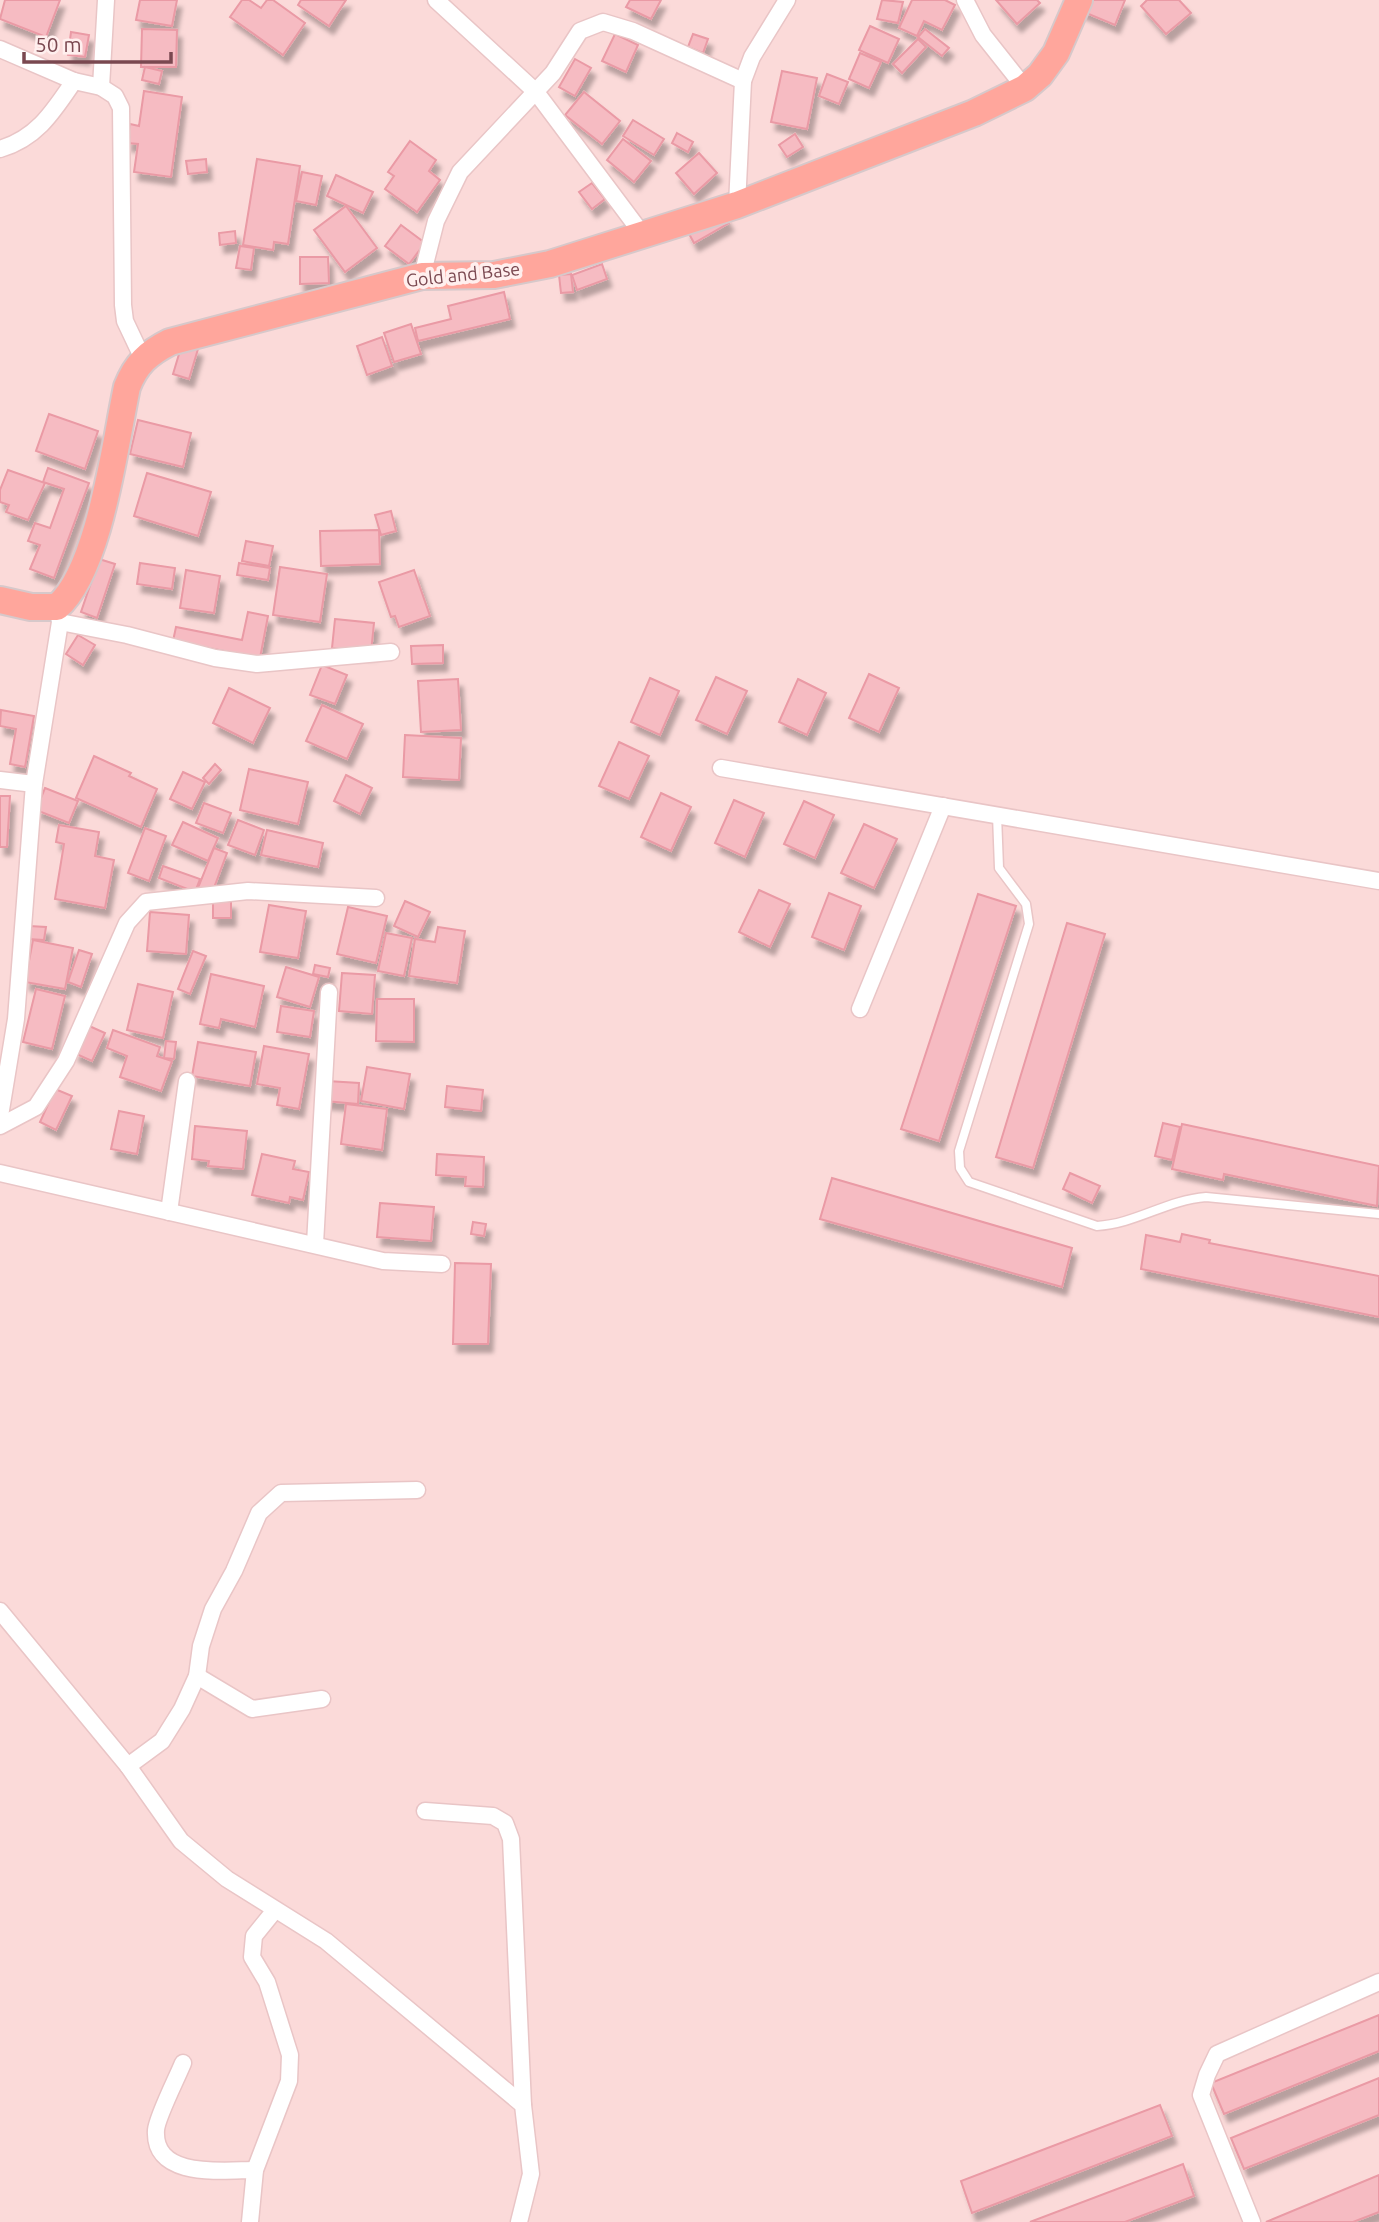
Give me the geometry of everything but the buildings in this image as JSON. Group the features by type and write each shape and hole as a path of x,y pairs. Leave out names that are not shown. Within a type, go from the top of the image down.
{"main road":[{"name":"Gold and Base","path":"143,359 170,342 422,276 494,275 550,264 737,205 974,113 1025,88 1040,75 1056,53 1079,0"},
{"path":"0,600 59,614 78,581 95,531 127,387 143,359"}],"street":[{"path":"101,87 106,0"},
{"path":"436,0 536,92 643,235"},
{"path":"737,205 743,81 752,57 787,0"},
{"path":"965,0 983,34 1025,88"},
{"path":"422,276 436,220 460,172 553,74 580,30 603,22 632,31 743,81"},
{"path":"0,49 74,81 101,87 115,96 121,108 123,305 125,321 143,359"},
{"path":"0,149 21,143 45,124 74,81"},
{"path":"0,1116 16,1019 34,784 59,614 215,659 257,664 391,652"},
{"path":"721,768 1379,881"},
{"path":"0,780 34,784"},
{"path":"860,1009 943,806"},
{"path":"0,1126 36,1107 66,1061 127,923 146,902 248,891 376,898"},
{"path":"315,1244 329,992"},
{"path":"169,1212 187,1081"},
{"path":"0,1172 383,1261 442,1264"},
{"path":"128,1766 162,1741 197,1676 201,1646 213,1608 234,1571 259,1513 281,1493 417,1490"},
{"path":"0,1611 128,1766 181,1841 227,1879 326,1941 523,2105"},
{"path":"197,1676 252,1709 273,1709 322,1699"},
{"path":"425,1811 493,1816 505,1822 511,1839 523,2105 531,2174 519,2222"},
{"path":"250,2222 256,2170 289,2081 290,2055 267,1982 252,1956 254,1936 275,1910"},
{"path":"1252,2222 1201,2095 1206,2075 1217,2054 1379,1982"},
{"path":"183,2063 156,2130 161,2150 172,2162 194,2171 256,2170"}],"lane":[{"path":"997,815 999,868 1026,904 1029,924 959,1151 964,1177 969,1182 1097,1226 1114,1225 1182,1199 1206,1197 1379,1214"}],"shaded area":[{"path":"0,0 1379,0 1379,2222 0,2222"}]}
